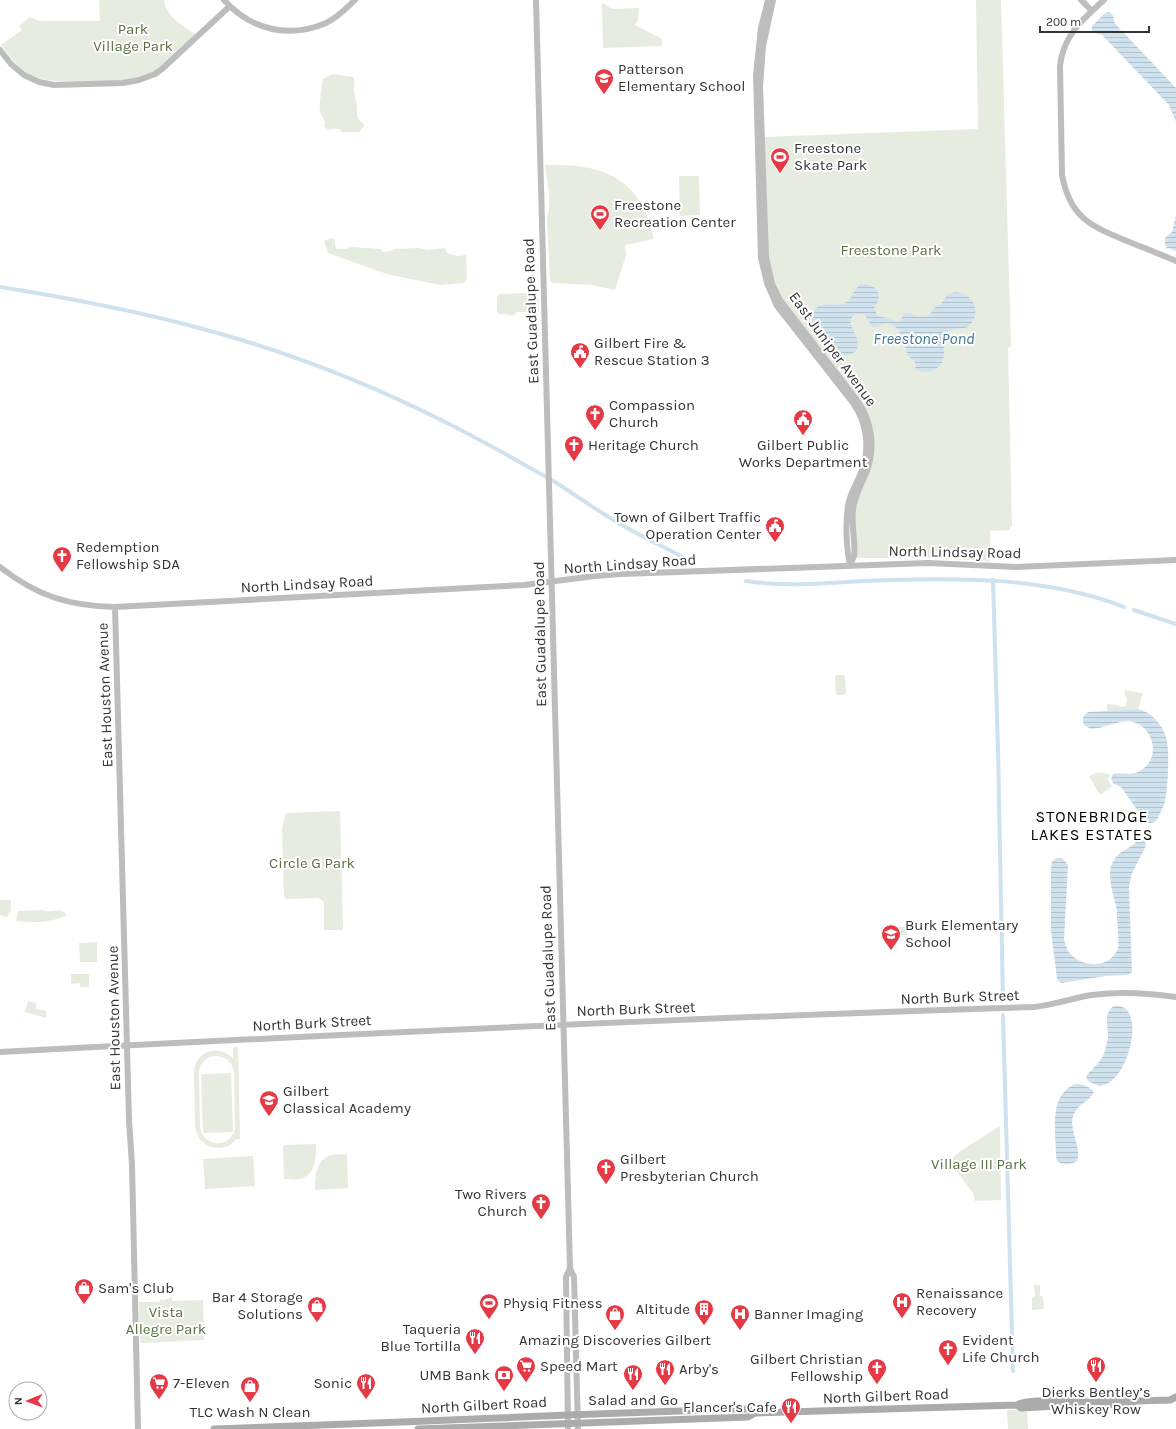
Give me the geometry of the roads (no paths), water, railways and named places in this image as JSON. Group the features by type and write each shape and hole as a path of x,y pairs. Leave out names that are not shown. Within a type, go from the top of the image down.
{"main road":[{"name":"North Gilbert Road","path":"578,1421 654,1421 748,1417 755,1413 1017,1405 1021,1408 1078,1405 1083,1402 1131,1404 1136,1400 1174,1400"},
{"name":"North Gilbert Road","path":"418,1429 568,1422 678,1411 748,1409 755,1413"},
{"path":"654,1421 660,1416 671,1415 678,1411"},
{"name":"North Gilbert Road","path":"214,1429 402,1422 568,1422"},
{"path":"382,1429 386,1426 398,1426 402,1422"}],"street":[{"path":"224,0 243,17 267,28 286,31 307,29 327,22 344,11 355,0"},
{"name":"East Guadalupe Road","path":"536,0 570,1268 574,1277 578,1421"},
{"name":"East Juniper Avenue","path":"760,137 755,93 756,65 761,28 768,0"},
{"name":"East Juniper Avenue","path":"773,0 765,32 760,86 760,250 762,266 767,283 779,308 856,406 866,435 866,457 847,510 848,557 850,565"},
{"path":"1082,0 1092,11"},
{"path":"1104,0 1072,31 1065,43 1061,55 1062,175 1064,185 1072,204 1083,218 1100,230 1176,261"},
{"path":"0,50 11,64 24,76 39,82 61,85 132,82 155,74 162,69 230,6"},
{"name":"North Lindsay Road","path":"0,567 15,579 49,597 87,606 116,607 465,589 524,585 621,574 928,563 1016,567 1176,560"},
{"name":"East Houston Avenue","path":"116,607 138,1429"},
{"name":"North Burk Street","path":"0,1052 563,1024 1004,1008 1048,1005 1080,997 1133,992 1176,997"},
{"name":"East Guadalupe Road","path":"568,1422 566,1277 570,1268"}],"water":[{"path":"1109,12 1113,15 1114,22 1120,29 1119,30 1121,30 1176,88 1176,122 1169,105 1102,35 1092,32 1092,26 1105,13"},
{"path":"1176,215 1176,251 1166,248 1165,238 1172,232"},
{"name":"Freestone Pond","path":"861,284 866,284 875,288 879,294 879,298 874,307 877,315 879,316 899,322 905,313 910,313 917,317 926,317 934,308 940,305 948,294 956,292 963,294 973,302 975,314 973,321 968,327 952,330 945,334 943,339 943,359 941,364 934,370 925,372 915,370 915,361 908,356 906,348 898,341 900,330 886,323 878,327 872,327 864,314 855,314 851,322 851,326 857,339 857,349 854,353 843,355 839,352 832,340 816,330 812,320 813,313 819,306 822,305 843,304 851,298 858,286"},
{"path":"1138,709 1152,716 1159,723 1166,737 1168,751 1167,791 1164,805 1157,820 1152,823 1146,822 1121,787 1114,784 1111,779 1113,774 1136,773 1148,764 1153,751 1153,744 1147,732 1136,723 1131,722 1119,722 1091,729 1084,725 1083,721 1084,715 1089,712"},
{"path":"1142,839 1146,846 1132,873 1129,887 1132,972 1128,975 1106,976 1061,983 1057,979 1051,930 1052,861 1057,858 1062,858 1068,865 1064,939 1068,951 1073,957 1080,961 1094,964 1102,963 1114,955 1118,948 1117,911 1110,876 1113,862 1119,854 1132,846 1138,840"},
{"path":"1114,1006 1124,1008 1130,1016 1132,1029 1131,1044 1126,1059 1119,1072 1110,1082 1099,1086 1088,1081 1086,1076 1099,1062 1105,1051 1108,1037 1107,1016 1108,1012"},
{"path":"1075,1084 1080,1084 1090,1088 1094,1092 1090,1098 1077,1108 1073,1116 1072,1121 1078,1151 1077,1161 1064,1164 1057,1161 1056,1156 1055,1115 1057,1105 1061,1097 1066,1090"}],"waterway":[{"path":"0,287 94,304 188,325 255,344 322,367 386,394 489,445 555,482 597,510 641,536 692,562"},
{"path":"746,581 775,584 930,579 996,581 1061,589 1124,607"},
{"path":"993,580 1003,1001"},
{"path":"1134,610 1176,624"},
{"path":"1003,1015 1013,1371"}],"place":[{"name":"Patterson Elementary School","path":"604,95"},
{"name":"Freestone Skate Park","path":"780,174"},
{"name":"Freestone Recreation Center","path":"600,231"},
{"name":"Gilbert Fire & Rescue Station 3","path":"580,369"},
{"name":"Compassion Church","path":"595,431"},
{"name":"Gilbert Public Works Department","path":"803,436"},
{"name":"Heritage Church","path":"574,462"},
{"name":"Town of Gilbert Traffic Operation Center","path":"775,543"},
{"name":"Redemption Fellowship SDA","path":"62,573"},
{"name":"Burk Elementary School","path":"891,951"},
{"name":"Gilbert Classical Academy","path":"269,1117"},
{"name":"Gilbert Presbyterian Church","path":"606,1185"},
{"name":"Two Rivers Church","path":"541,1220"},
{"name":"Sam's Club","path":"84,1305"},
{"name":"Renaissance Recovery","path":"902,1319"},
{"name":"Physiq Fitness","path":"489,1320"},
{"name":"Bar 4 Storage Solutions","path":"317,1323"},
{"name":"Altitude","path":"704,1326"},
{"name":"Amazing Discoveries Gilbert","path":"615,1331"},
{"name":"Banner Imaging","path":"740,1331"},
{"name":"Taqueria Blue Tortilla","path":"475,1355"},
{"name":"Evident Life Church","path":"948,1366"},
{"name":"Speed Mart","path":"526,1383"},
{"name":"Dierks Bentley’s Whiskey Row","path":"1096,1383"},
{"name":"Gilbert Christian Fellowship","path":"877,1385"},
{"name":"Arby's","path":"665,1386"},
{"name":"Salad and Go","path":"633,1391"},
{"name":"UMB Bank","path":"504,1392"},
{"name":"7-Eleven","path":"159,1400"},
{"name":"Sonic","path":"366,1400"},
{"name":"TLC Wash N Clean","path":"250,1403"},
{"name":"Flancer's Cafe","path":"791,1424"}],"district":[{"name":"STONEBRIDGE LAKES ESTATES","path":"1092,825"}],"park label":[{"name":"Park Village Park","path":"133,38"},
{"name":"Freestone Park","path":"891,250"},
{"name":"Circle G Park","path":"312,863"},
{"name":"Village III Park","path":"979,1164"},
{"name":"Vista Allegre Park","path":"166,1320"}]}
